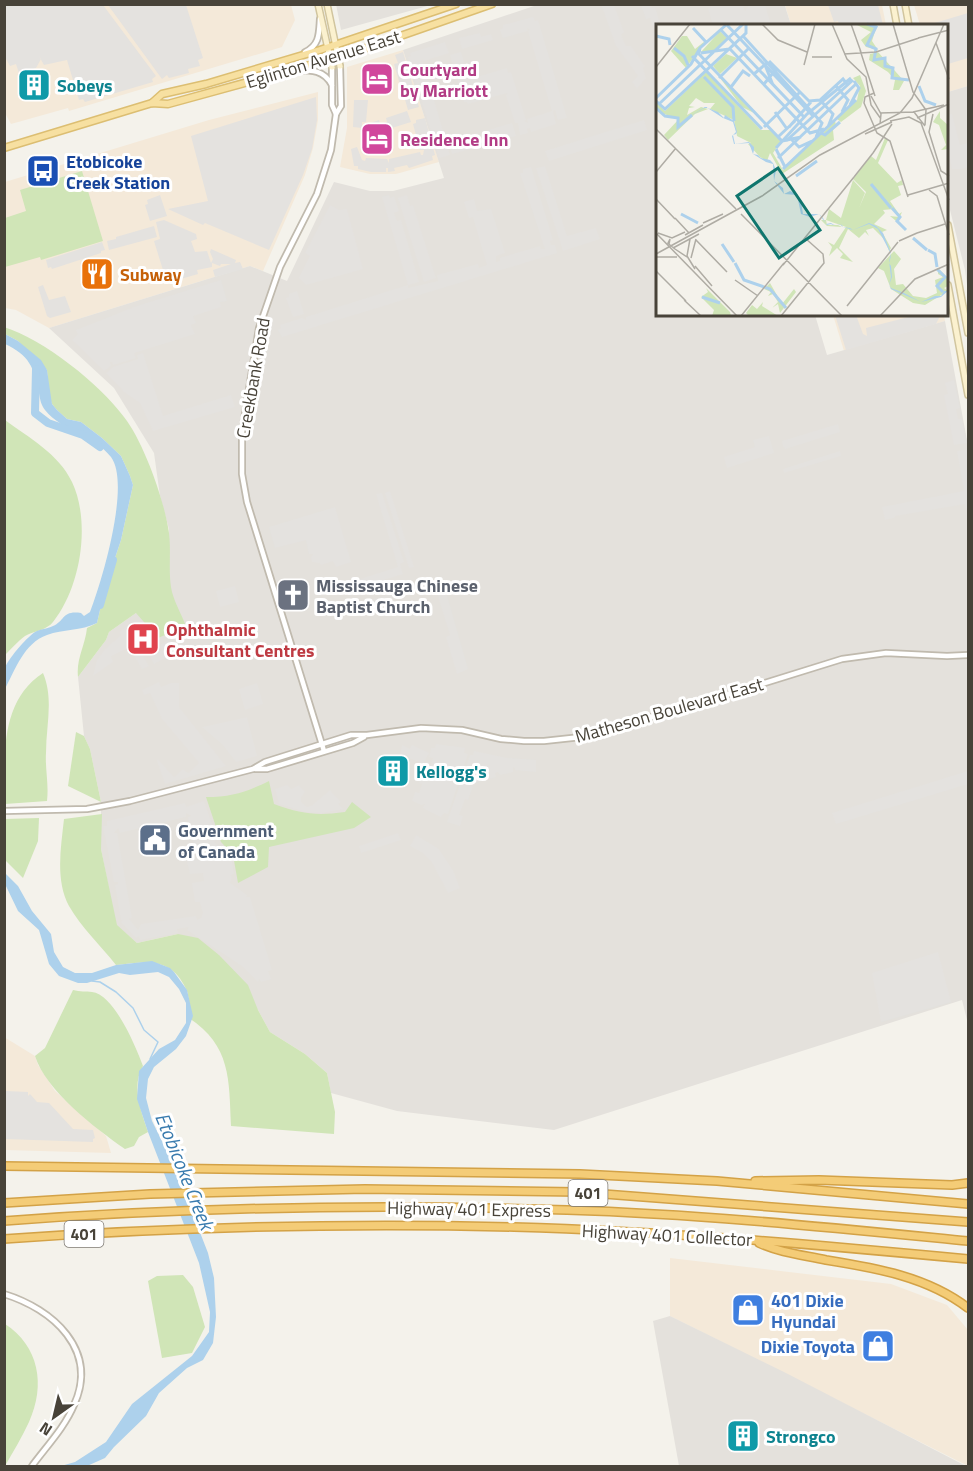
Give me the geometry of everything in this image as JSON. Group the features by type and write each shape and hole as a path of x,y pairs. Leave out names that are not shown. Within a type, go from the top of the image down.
{"highway":[{"name":"401","path":"4,1166 569,1174 717,1181 969,1204"},
{"path":"717,1181 819,1180 952,1185 969,1183"},
{"name":"Highway 401 Express","path":"4,1203 150,1194 365,1189 578,1192 969,1222"},
{"name":"Highway 401 Express","path":"4,1221 157,1212 364,1208 568,1210 782,1223 969,1241"},
{"name":"Highway 401 Collector","path":"4,1239 222,1228 359,1225 514,1227 781,1241 969,1259"},
{"path":"754,1241 779,1252 863,1266 900,1275 935,1287 969,1308"}],"main road":[{"path":"318,4 331,63"},
{"path":"327,4 340,66"},
{"name":"Eglinton Avenue East","path":"152,103 162,94 206,84 328,47 456,4"},
{"name":"Eglinton Avenue East","path":"4,148 152,103 168,104 293,70 331,63 338,58 492,4"},
{"path":"893,4 897,24"},
{"path":"905,4 909,24"},
{"path":"949,230 969,333"},
{"path":"949,290 969,395"}],"street":[{"path":"293,57 315,46 319,36 320,16"},
{"name":"Creekbank Road","path":"331,63 332,105 336,114"},
{"name":"Creekbank Road","path":"324,752 247,502 242,474 241,448 243,418 259,328 283,261 317,194 331,150 336,114 341,106 340,66"},
{"path":"293,70 319,72 329,79 333,87"},
{"name":"Matheson Boulevard East","path":"4,811 57,811 100,807 146,798 253,769 265,762 351,735 442,728 524,741 572,738 610,730 852,657 886,653 969,655"},
{"name":"Matheson Boulevard East","path":"253,769 267,769 324,752 353,743 367,735"},
{"path":"4,1294 37,1307 58,1323 73,1343 80,1368 78,1396 74,1407 32,1467"}],"shaded area":[{"name":"Sobeys","path":"5,4 103,5 156,76 152,79 153,82 85,102 83,99 79,100 67,60 44,65 41,59 36,68 19,73 16,64 10,66 5,57"},
{"path":"336,4 431,4 431,5 341,30"},
{"path":"4,5 291,5 295,20 282,47 69,111 68,108 11,124 5,113"},
{"path":"108,5 186,5 203,58 198,60 200,66 188,69 189,73 169,78 167,75 162,79"},
{"path":"537,5 788,5 785,6 791,24 656,24 656,316 815,316 827,355 945,321 968,446 968,1024 962,1000 554,1130 397,1111 331,1093 327,1073 305,1054 270,1032 258,1010 178,934 137,943 116,925 101,849 101,802 90,749 84,736 78,677 106,640 109,632 164,590 169,529 160,496 154,453 114,388 49,328 250,266 287,281 334,182 370,191 393,191 444,178 403,50"},
{"path":"603,5 614,5 624,32 621,35 626,46 631,46 645,66 643,68 646,78 637,89 632,82 638,76 616,46"},
{"path":"641,5 655,7 660,24 656,24 656,38 650,18 646,19"},
{"path":"710,5 747,5 743,7 745,11 749,5 765,5 771,24 713,24 708,8 711,7"},
{"path":"785,5 882,5 886,24 791,24"},
{"path":"828,5 878,5 883,24 839,24 838,21 834,22"},
{"path":"914,5 968,5 968,86 949,92 949,24 920,24"},
{"path":"968,13 968,58 949,64 949,24 931,24"},
{"path":"533,17 535,21 538,20 567,118 558,120 555,110 553,111 556,124 531,132 530,128 527,129 528,133 520,135 507,93 468,104 464,102 450,55 461,52 469,78 466,78 470,82 470,79 507,68 508,73 511,72 526,120 524,121 528,123 527,119 552,111 528,31 503,38 500,30 503,25"},
{"path":"480,33 481,37 491,34 493,40 462,49 459,38"},
{"path":"445,42 449,53 424,61 423,59 420,62 423,62 450,155 439,158 408,57 411,56 410,53"},
{"path":"403,50 439,162 396,174 370,174 340,167 347,128 347,67"},
{"path":"403,52 419,107 408,110 402,89 405,87 401,88 394,64 398,63 395,55"},
{"path":"968,86 968,293 965,270 950,210 949,92"},
{"path":"318,92 318,120 305,175 263,271 250,266 49,328 16,310 5,308 5,182 209,120"},
{"path":"316,97 317,120 312,149 303,175 269,250 168,209 208,201 191,136"},
{"path":"354,100 368,100 366,122 362,122 362,128 353,127"},
{"path":"407,111 411,122 363,137 360,129 369,127 368,124 379,120 380,124 387,122 386,118"},
{"path":"952,114 960,145 968,143 968,167 962,169 952,169 949,154 949,115"},
{"path":"425,118 435,155 432,156 433,160 409,168 407,165 394,168 395,171 388,172 388,168 386,172 371,172 354,166 351,149 357,147 362,160 365,161 366,158 387,159 389,163 389,159 420,152 423,155 424,150 420,150 413,124 416,120"},
{"path":"644,120 647,130 549,161 545,151"},
{"path":"512,123 516,136 489,143 485,131"},
{"path":"478,133 482,146 452,154 449,141"},
{"path":"545,166 567,236 596,228 600,239 563,251 536,168"},
{"path":"531,167 553,240 550,241 551,245 555,245 557,253 282,337 278,330 281,328 280,325 302,318 306,320 306,317 408,285 408,288 438,281 437,275 478,264 479,268 487,265 473,217 469,218 464,202 474,199 477,211 491,209 505,253 496,256 496,262 500,261 500,258 540,246 541,249 545,249 520,173 523,173 523,169"},
{"path":"160,195 167,216 150,221 145,205 148,204 147,200"},
{"path":"389,195 390,198 394,196 399,211 394,213 397,221 401,220 419,282 408,285 382,197"},
{"path":"407,195 410,206 413,205 436,278 424,282 398,198"},
{"path":"330,205 339,210 347,209 363,269 306,285 299,278 310,256 305,253"},
{"path":"164,220 196,234 197,239 191,241 195,252 207,251 211,263 213,259 211,249 236,260 235,263 240,262 243,269 215,277 213,270 231,264 220,266 212,263 212,267 197,270 198,274 167,283 154,241 160,239 156,222"},
{"path":"154,226 157,237 109,250 107,241"},
{"path":"102,242 105,250 101,253 52,269 48,268 46,260"},
{"path":"221,280 227,301 220,302 221,307 193,316 196,323 191,325 195,334 134,353 136,358 113,365 110,362 111,366 104,371 72,340 78,334 76,330 137,306"},
{"path":"43,285 49,300 65,296 71,312 50,318 47,316 38,287"},
{"path":"297,291 304,314 293,317 286,298"},
{"path":"833,316 944,316 945,321 844,351"},
{"path":"835,316 856,316 863,334 867,336 866,328 912,316 940,316 936,324 846,350"},
{"path":"143,353 163,416 231,395 235,407 153,431 140,403 124,392 106,373 113,367 138,359 137,355"},
{"path":"954,380 960,408 956,409 958,419 962,419 967,443 954,445 944,395 948,394 945,383"},
{"path":"838,424 840,432 785,449 783,446 782,441"},
{"path":"769,436 774,453 727,468 724,457 755,447 753,440"},
{"path":"968,449 968,517 965,504 895,516 885,520 882,507 964,491 957,451"},
{"path":"840,451 841,456 784,473 783,469"},
{"path":"390,491 414,567 409,568 385,493"},
{"path":"382,493 404,562 400,564 403,574 356,588 354,581 398,567 376,494"},
{"path":"335,507 351,562 336,567 333,561 321,565 312,562 313,554 309,554 306,540 275,548 269,527"},
{"path":"442,578 468,669 457,674 446,637 450,635 436,590 429,588 369,607 367,601"},
{"path":"235,586 239,602 220,607 216,591"},
{"path":"126,627 149,666 142,669 129,647 111,656 113,662 93,676 97,660 105,649 121,635 119,632"},
{"path":"170,639 174,648 170,650 172,654 154,664 150,657 162,650 160,645"},
{"path":"159,682 161,687 179,683 179,707 226,766 165,784 158,759 174,777 183,769 188,773 199,763 162,719 150,693 144,695 142,690"},
{"path":"257,683 263,704 245,710 239,689"},
{"path":"247,717 257,756 236,762 223,745 202,727"},
{"path":"436,744 465,748 464,753 468,754 448,814 444,813 441,817 423,808 425,804 421,805 412,801 415,792 419,793 422,784 419,783 425,766 430,767 433,758 429,757 431,748 435,748"},
{"path":"402,745 410,749 412,745 429,753 423,764 400,754"},
{"path":"474,751 507,758 536,760 536,772 515,770 513,767 513,772 500,775 498,772 495,773 496,777 471,782 470,785 473,786 468,800 465,799 459,815 463,816 460,826 447,822 470,755 473,755"},
{"path":"968,771 968,784 836,824 832,813"},
{"path":"287,785 291,789 299,785 305,792 301,802 307,807 330,790 341,802 338,804 344,809 321,813 306,812 279,804 275,789"},
{"path":"204,801 217,839 214,842 229,852 228,856 231,856 234,874 230,875 232,877 230,883 247,895 246,897 250,897 272,970 268,971 271,979 261,982 259,979 258,982 242,966 187,930 189,927 177,929 178,933 140,940 139,936 136,938 121,922 123,920 121,920 115,885 118,882 114,882 103,826 107,826 107,821 185,803 186,807","holes":["186,813 192,816 188,817 195,852 185,853 190,874 203,873 204,881 192,883 195,902 200,902 203,913 201,918 197,920 196,916 141,924 138,930 129,919 132,918 117,833 114,833 118,828 120,833 186,817"]},
{"path":"398,833 401,840 361,853 359,846"},
{"path":"416,835 439,849 453,870 460,888 448,893 431,861 423,853 410,846"},
{"path":"938,952 951,1002 881,1022 872,973"},
{"path":"4,1037 35,1056 38,1065 55,1091 106,1136 111,1153 5,1150"},
{"path":"6,1091 28,1092 28,1096 30,1094 37,1102 49,1103 73,1129 93,1130 95,1138 93,1142 5,1139"},
{"path":"670,1258 891,1284 947,1305 968,1330 968,1466 670,1316"},
{"name":"Strongco","path":"670,1316 966,1466 679,1466 653,1321"}],"green space":[{"path":"82,171 103,241 41,260 40,257 5,267 5,218 26,211 20,190"},
{"path":"4,327 36,341 53,352 86,377 114,404 131,427 145,454 157,485 168,527 171,587 186,626 158,638 136,613 109,632 106,640 78,677 78,664 87,628 97,623 105,588 121,540 133,485 121,456 81,422 67,419 52,404 47,370 18,341 5,334"},
{"path":"5,420 42,447 66,472 78,498 82,535 76,573 63,608 50,625 25,636 5,655"},
{"path":"43,673 49,702 46,759 47,801 5,804 5,749 12,714 29,685"},
{"path":"76,732 84,736 90,749 101,802 68,786"},
{"path":"269,781 274,804 301,812 326,814 345,812 352,802 371,817 354,828 269,847 268,867 238,883 233,855 221,842 206,797 239,793"},
{"path":"102,814 101,849 117,925 137,943 178,934 198,938 219,955 248,985 270,1032 305,1054 327,1073 335,1112 334,1134 231,1126 230,1093 225,1065 213,1040 189,1018 188,995 180,978 165,966 156,964 116,965 79,921 69,906 60,874 64,819"},
{"path":"39,818 38,841 23,878 5,860 5,819"},
{"path":"73,990 92,992 108,1002 130,1035 140,1057 143,1066 139,1074 137,1090 148,1132 139,1137 134,1146 125,1149 73,1108 49,1082 35,1056 45,1048"},
{"path":"183,1275 193,1287 205,1327 192,1353 162,1358 148,1281 157,1276"},
{"path":"5,1324 25,1343 32,1355 38,1381 34,1408 29,1422 5,1466"}],"water":[{"path":"5,334 18,341 41,360 47,370 52,404 67,419 81,422 121,456 133,485 121,540 105,588 97,623 53,633 32,644 21,658 5,689 4,670 17,650 31,635 57,624 67,614 75,612 84,616 90,612 107,556 118,488 116,470 111,457 104,449 60,423 45,410 29,363 20,353 5,344"},
{"name":"Etobicoke Creek","path":"4,872 18,886 32,911 51,934 54,952 63,967 75,973 92,973 116,965 152,961 174,972 187,990 193,1016 186,1036 176,1049 154,1067 148,1079 146,1098 152,1121 173,1163 208,1253 214,1278 216,1317 213,1343 203,1360 187,1368 159,1393 146,1416 105,1458 87,1466 61,1466 75,1462 106,1442 132,1404 192,1356 209,1332 210,1312 199,1263 137,1099 139,1071 159,1049 175,1040 186,1023 186,1003 179,989 169,977 158,972 130,975 119,973 87,983 78,983 59,976 49,964 39,930 18,911 5,884"}],"waterway":[{"name":"Etobicoke Creek","path":"36,369 35,413 48,423 83,435 100,447"},
{"name":"Etobicoke Creek","path":"100,605 113,560"},
{"path":"92,981 100,982 116,992 133,1008 144,1030 158,1042 150,1059"}],"place":[{"name":"Courtyard by Marriott","path":"377,79"},
{"name":"Sobeys","path":"34,85"},
{"name":"Residence Inn","path":"377,139"},
{"name":"Etobicoke Creek Station","path":"43,171"},
{"name":"Subway","path":"97,274"},
{"name":"Mississauga Chinese Baptist Church","path":"293,595"},
{"name":"Ophthalmic Consultant Centres","path":"143,639"},
{"name":"Kellogg's","path":"393,771"},
{"name":"Government of Canada","path":"155,840"},
{"name":"401 Dixie Hyundai","path":"748,1310"},
{"name":"Dixie Toyota","path":"878,1346"},
{"name":"Strongco","path":"743,1436"}]}
